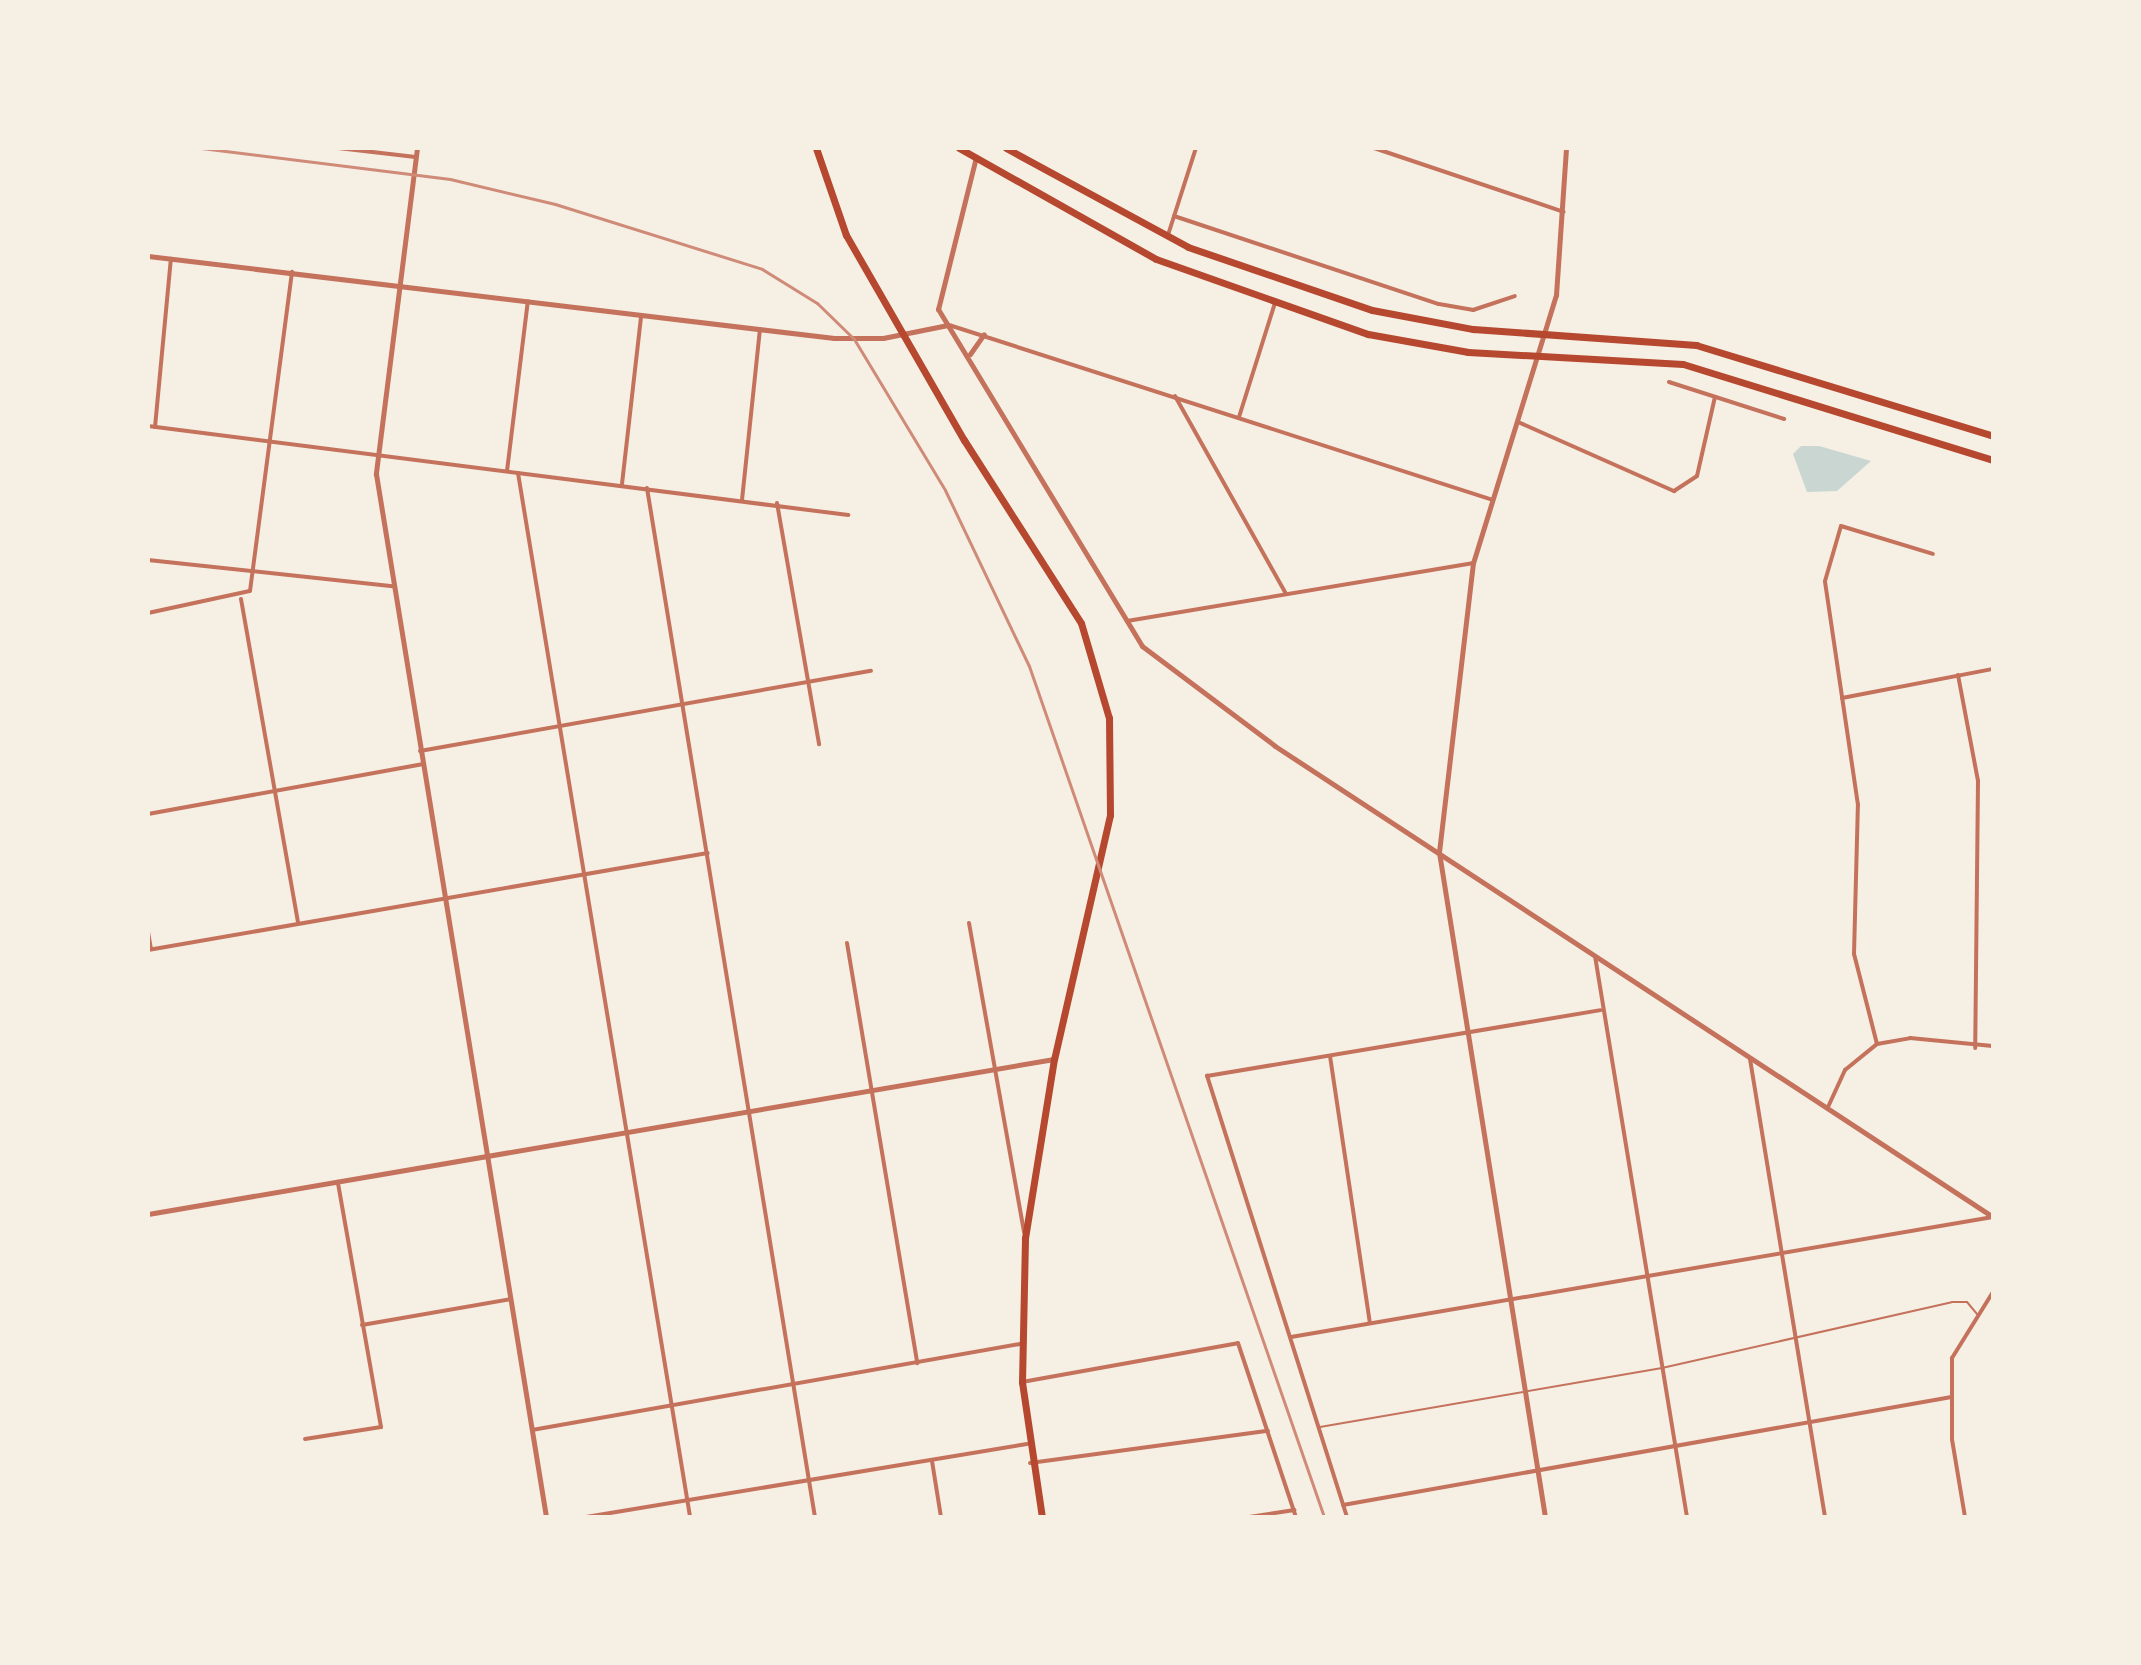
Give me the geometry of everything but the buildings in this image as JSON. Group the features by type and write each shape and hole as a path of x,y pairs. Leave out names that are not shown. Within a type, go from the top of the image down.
{"main road":[{"path":"816,148 833,208 901,333 1068,598 1104,692 1115,763 1110,815 1054,1059 1025,1239 1022,1382 1027,1444 1042,1517"},
{"path":"959,148 1122,242 1275,303 1421,347 1540,356 1650,359 1722,372 1993,460"},
{"path":"1006,148 1167,237 1422,322 1696,345 1993,436"}],"street":[{"path":"338,148 416,158"},
{"path":"417,148 378,455 393,586 445,897 483,1153 511,1299 546,1517"},
{"path":"1167,237 1196,148"},
{"path":"1374,148 1564,212"},
{"path":"1545,1517 1439,852 1473,563 1546,332 1564,212 1566,148"},
{"path":"976,156 938,301 949,325 970,354 1142,646 1275,746 1993,1217"},
{"path":"1174,216 1439,304 1473,310 1515,296"},
{"path":"148,256 854,339 949,325 1174,394 1493,500"},
{"path":"155,427 171,259"},
{"path":"292,272 268,440 256,576 241,599 298,922"},
{"path":"507,471 528,301"},
{"path":"1239,417 1275,303"},
{"path":"622,484 641,316"},
{"path":"742,500 760,329"},
{"path":"970,354 984,334"},
{"path":"1669,382 1784,419"},
{"path":"1174,394 1286,594"},
{"path":"1518,422 1674,491 1697,476 1715,397"},
{"path":"148,426 777,503 848,515"},
{"path":"518,473 690,1517"},
{"path":"647,488 752,1111 815,1517"},
{"path":"777,503 819,744"},
{"path":"1877,1044 1854,954 1858,805 1823,600 1841,526 1933,554"},
{"path":"148,560 256,576 393,586"},
{"path":"1127,621 1473,563"},
{"path":"148,613 241,599"},
{"path":"1842,698 1993,669"},
{"path":"420,751 871,671"},
{"path":"1958,675 1978,781 1975,1048"},
{"path":"148,814 423,764"},
{"path":"148,932 150,950 708,853"},
{"path":"969,923 1025,1239"},
{"path":"847,943 917,1363"},
{"path":"1595,956 1601,1010 1687,1517"},
{"path":"1347,1517 1207,1076 1601,1010"},
{"path":"1828,1107 1845,1070 1877,1044 1910,1038 1975,1048 1993,1046"},
{"path":"1330,1056 1370,1323"},
{"path":"148,1214 483,1153 1054,1059"},
{"path":"1750,1059 1825,1517"},
{"path":"305,1439 381,1427 338,1181"},
{"path":"1291,1337 1993,1217"},
{"path":"1965,1517 1951,1397 1952,1358 1993,1292"},
{"path":"362,1325 511,1299"},
{"path":"1022,1382 1238,1343 1296,1517"},
{"path":"532,1430 1021,1344"},
{"path":"1343,1505 1951,1397"},
{"path":"1030,1463 1268,1431"},
{"path":"586,1517 1027,1444"},
{"path":"932,1461 941,1517"},
{"path":"1249,1517 1294,1510"}],"lane":[{"path":"1319,1427 1526,1394 1662,1368 1797,1340 1952,1302 1967,1302 1978,1315"}],"shaded area":[{"path":"1801,446 1819,446 1871,461 1837,491 1807,492 1793,454"}],"railway":[{"path":"201,148 450,179 555,204 762,269 817,303 854,339 945,490 1029,666 1324,1517"}]}
